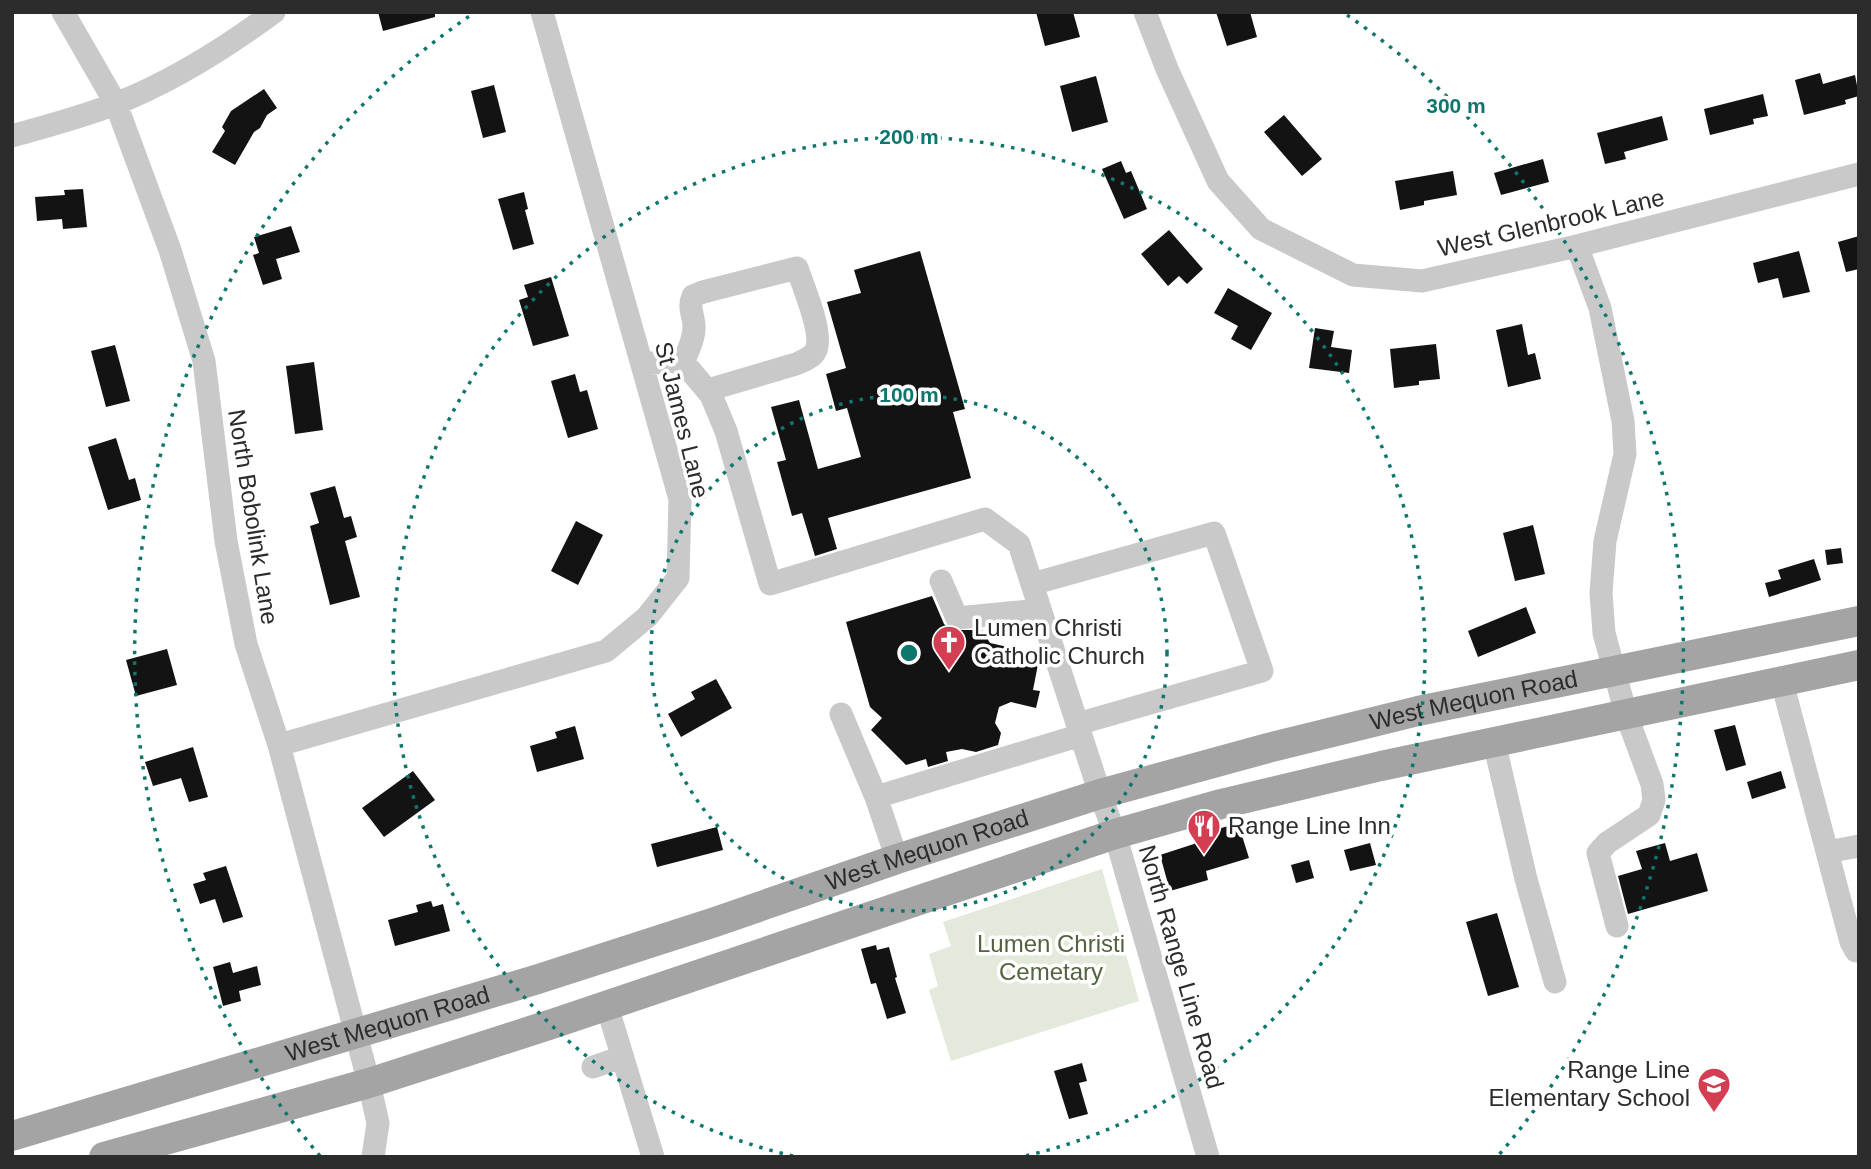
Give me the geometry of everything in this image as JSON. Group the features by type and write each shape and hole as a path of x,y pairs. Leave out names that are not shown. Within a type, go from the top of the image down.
{"main road":[{"name":"West Mequon Road","path":"12,1136 535,980 1100,794 1343,728 1859,621"},
{"name":"West Mequon Road","path":"104,1157 134,1153 369,1083 607,1006 1115,834 1221,804 1381,766 1859,664"}],"street":[{"name":"North Bobolink Lane","path":"63,12 116,104 170,250 204,361 231,567 246,644 279,745 369,1083 378,1122 373,1157"},
{"path":"12,136 116,104 199,61 246,33 274,12"},
{"name":"St James Lane","path":"279,745 606,651 646,617 678,578 680,499 542,12"},
{"name":"West Glenbrook Lane","path":"1145,12 1167,69 1218,181 1261,229 1353,275 1422,281 1577,246 1859,174"},
{"path":"1577,246 1600,308 1623,421 1625,454 1605,541 1601,593 1604,633 1626,714 1652,784 1654,800 1648,815 1607,843 1598,853 1617,926"},
{"path":"642,364 675,361 708,390 808,359 816,351 818,340 797,268 693,296 689,306 694,326 691,345 682,365"},
{"name":"North Range Line Road","path":"708,390 726,431 770,584 985,519 1019,544 1115,834 1209,1157"},
{"path":"876,797 1262,671 1214,533 1032,584"},
{"path":"941,582 957,618 1040,610"},
{"path":"1782,682 1851,942 1856,951 1859,950"},
{"path":"841,715 876,797 897,859"},
{"path":"1494,742 1526,879 1555,982"},
{"path":"1827,852 1859,846"},
{"path":"607,1006 653,1157"},
{"path":"593,1067 622,1057"}],"green space":[{"name":"Lumen Christi Cemetary","path":"1102,869 1139,1001 951,1061 929,990 938,986 929,954 951,946 943,922"}],"building":[{"path":"378,12 435,12 435,17 383,31"},
{"path":"1036,12 1073,12 1080,37 1045,46"},
{"path":"1216,12 1250,12 1257,37 1227,46"},
{"path":"1820,73 1823,84 1855,75 1859,96 1845,100 1846,104 1804,115 1795,80"},
{"path":"1096,76 1108,122 1072,132 1060,86"},
{"path":"494,85 506,132 483,138 471,91"},
{"path":"264,89 277,108 267,115 260,128 254,132 235,165 212,152 225,131 222,127 231,111"},
{"path":"1763,94 1768,116 1753,119 1754,124 1710,135 1704,109"},
{"path":"1284,115 1322,159 1302,176 1264,132"},
{"path":"1662,116 1668,140 1624,152 1626,159 1605,164 1597,133"},
{"path":"1543,159 1549,182 1501,195 1494,173"},
{"path":"1121,161 1126,173 1131,171 1147,209 1124,219 1102,169"},
{"path":"1453,171 1457,195 1424,201 1424,205 1400,210 1395,181"},
{"path":"83,189 87,227 63,229 62,219 37,221 35,197 65,195 64,190"},
{"path":"524,192 528,209 525,210 534,244 513,250 498,199"},
{"path":"291,226 300,252 276,259 282,279 263,285 253,255 259,253 254,237"},
{"path":"1169,230 1203,269 1187,284 1179,276 1168,286 1141,254"},
{"path":"1859,236 1859,269 1846,272 1838,242"},
{"path":"920,251 965,409 953,412 971,478 828,518 837,549 815,556 802,513 792,516 777,462 786,460 771,407 799,400 818,469 861,457 847,408 836,411 826,374 846,368 827,302 861,293 854,270"},
{"path":"1799,251 1810,292 1783,298 1778,278 1758,283 1753,263"},
{"path":"551,277 569,336 533,346 519,300 528,297 524,285"},
{"path":"1228,288 1272,313 1251,350 1231,339 1238,326 1214,313"},
{"path":"1522,324 1528,355 1535,353 1541,379 1508,387 1496,330"},
{"path":"1315,328 1334,331 1331,347 1352,350 1349,373 1309,368"},
{"path":"1436,344 1440,379 1394,388 1390,349"},
{"path":"115,345 130,401 106,407 91,351"},
{"path":"314,362 323,430 295,434 286,366"},
{"path":"575,374 580,392 587,390 598,429 568,438 551,381"},
{"path":"116,438 129,480 135,478 141,500 108,510 88,447"},
{"path":"335,486 344,518 351,516 357,537 345,541 360,597 330,605 310,526 319,523 310,493"},
{"path":"576,521 603,535 578,585 551,571"},
{"path":"1533,525 1545,574 1515,581 1503,533"},
{"path":"1841,548 1843,563 1827,565 1825,550"},
{"path":"1814,559 1821,580 1769,597 1765,583 1781,579 1778,570"},
{"name":"Lumen Christi Catholic Church","path":"932,596 944,624 951,630 982,630 990,643 1040,654 1033,690 1040,691 1036,708 1011,702 999,707 995,723 1001,733 998,745 976,752 962,749 946,752 948,761 928,767 926,759 906,765 871,730 882,718 870,707 846,622"},
{"path":"1526,607 1536,633 1478,657 1468,631"},
{"path":"167,649 177,685 136,696 126,660"},
{"path":"716,679 732,708 681,737 668,714 695,699 691,692"},
{"path":"1735,725 1746,765 1726,771 1714,730"},
{"path":"575,726 584,759 537,772 530,746 557,738 555,732"},
{"path":"193,747 208,797 189,802 181,778 153,786 145,762"},
{"path":"413,771 435,800 384,837 362,808"},
{"path":"1781,771 1786,788 1752,799 1747,782"},
{"name":"Range Line Inn","path":"1238,823 1249,858 1206,871 1208,880 1170,891 1160,855 1200,842 1198,835"},
{"path":"717,827 723,850 657,867 651,844"},
{"path":"1370,843 1376,865 1350,871 1344,850"},
{"path":"1665,843 1670,861 1697,853 1708,891 1628,914 1618,876 1642,869 1636,851"},
{"path":"1309,860 1314,878 1296,883 1291,865"},
{"path":"226,866 243,917 223,923 215,899 200,904 193,884 206,880 203,873"},
{"path":"431,901 433,907 443,904 450,931 395,946 388,920 418,912 416,905"},
{"path":"1497,913 1519,987 1488,996 1466,922"},
{"path":"876,945 877,950 889,947 906,1013 887,1019 876,983 871,984 861,949"},
{"path":"230,962 233,973 257,966 261,985 239,991 241,1001 223,1006 213,967"},
{"path":"1082,1063 1087,1081 1079,1083 1088,1114 1069,1119 1054,1071"}],"place":[{"name":"Lumen Christi Catholic Church","path":"949,672"},
{"name":"Range Line Inn","path":"1204,856"},
{"name":"Range Line Elementary School","path":"1714,1114"}]}
